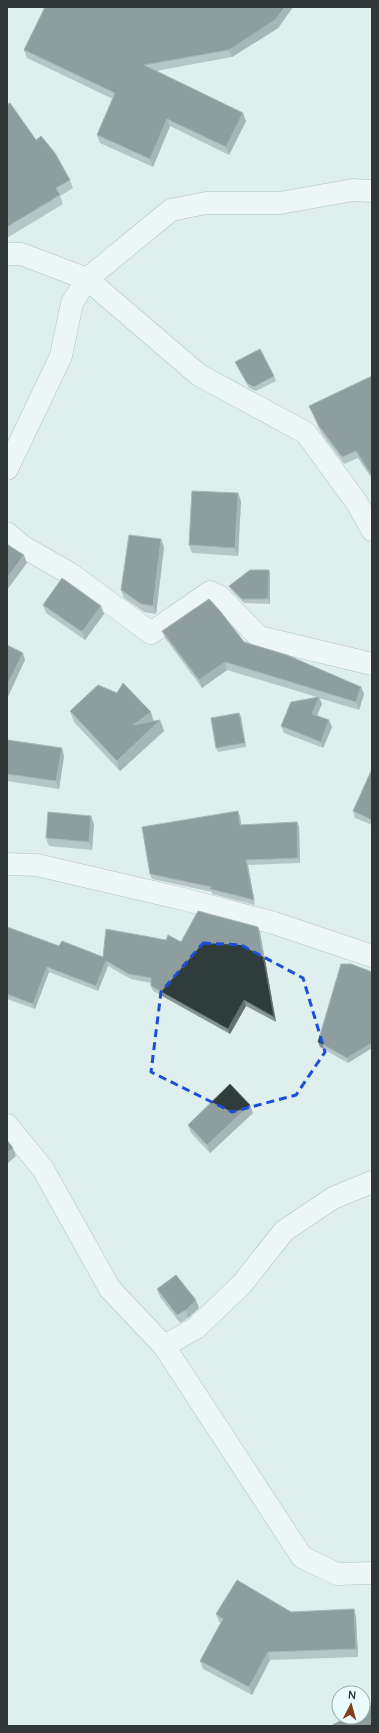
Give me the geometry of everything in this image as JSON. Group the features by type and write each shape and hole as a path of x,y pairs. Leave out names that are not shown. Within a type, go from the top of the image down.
{"street":[{"path":"7,469 62,356 72,302 87,280 171,210 206,203 280,203 353,190 372,191"},
{"path":"7,254 21,254 87,280 199,375 306,433 356,503 372,530"},
{"path":"7,533 22,546 69,573 151,633 210,592 219,596 259,637 372,664"},
{"path":"7,864 37,865 191,901 274,923 372,956"},
{"path":"7,1125 43,1169 110,1289 164,1346 302,1557 337,1574 372,1573"},
{"path":"164,1346 196,1328 236,1289 284,1231 333,1198 372,1182"}],"highlighted area":[{"path":"203,943 241,945 303,978 325,1052 296,1095 232,1112 151,1072 161,992"}],"building":[{"path":"45,7 285,7 275,20 229,50 144,65 243,113 226,147 167,119 150,159 97,135 115,93 24,50"},
{"path":"10,103 36,140 41,136 55,153 70,180 56,188 60,195 7,227 7,105"},
{"path":"260,349 274,376 254,387 247,383 235,362"},
{"path":"372,376 372,476 356,451 342,457 319,426 309,406"},
{"path":"192,491 238,493 235,548 189,545"},
{"path":"129,535 161,539 153,606 141,604 121,590"},
{"path":"7,544 24,555 7,578"},
{"path":"250,570 269,570 268,599 242,599 229,586"},
{"path":"62,578 101,606 82,632 43,605"},
{"path":"209,599 244,642 287,655 361,687 356,702 225,662 199,680 162,631"},
{"path":"7,645 23,653 7,686"},
{"path":"123,683 151,712 133,725 160,720 117,761 70,711 98,685 117,693"},
{"path":"319,697 312,714 329,720 321,742 281,726 291,702"},
{"path":"239,713 245,743 216,748 211,718"},
{"path":"7,740 62,748 56,781 7,774"},
{"path":"372,769 372,820 353,811"},
{"path":"238,811 240,825 297,822 298,858 246,860 254,900 210,889 211,887 150,874 142,827"},
{"path":"48,812 91,816 89,842 46,838"},
{"path":"198,911 258,927 274,1017 244,1000 228,1029 151,986 151,978 129,974 106,961 96,986 47,967 33,1004 7,994 7,927 59,946 62,941 103,957 106,929 166,940 168,935 181,942"},
{"path":"341,964 351,964 372,972 372,1043 347,1058 318,1042"},
{"path":"230,1084 250,1105 207,1145 188,1125"},
{"path":"7,1140 13,1148 7,1153"},
{"path":"176,1275 196,1300 186,1310 177,1315 157,1289"},
{"path":"237,1580 291,1612 354,1609 356,1649 268,1652 249,1687 200,1661 223,1619 216,1614"},
{"path":"371,1705 372,1726 332,1726 371,1725"}]}
